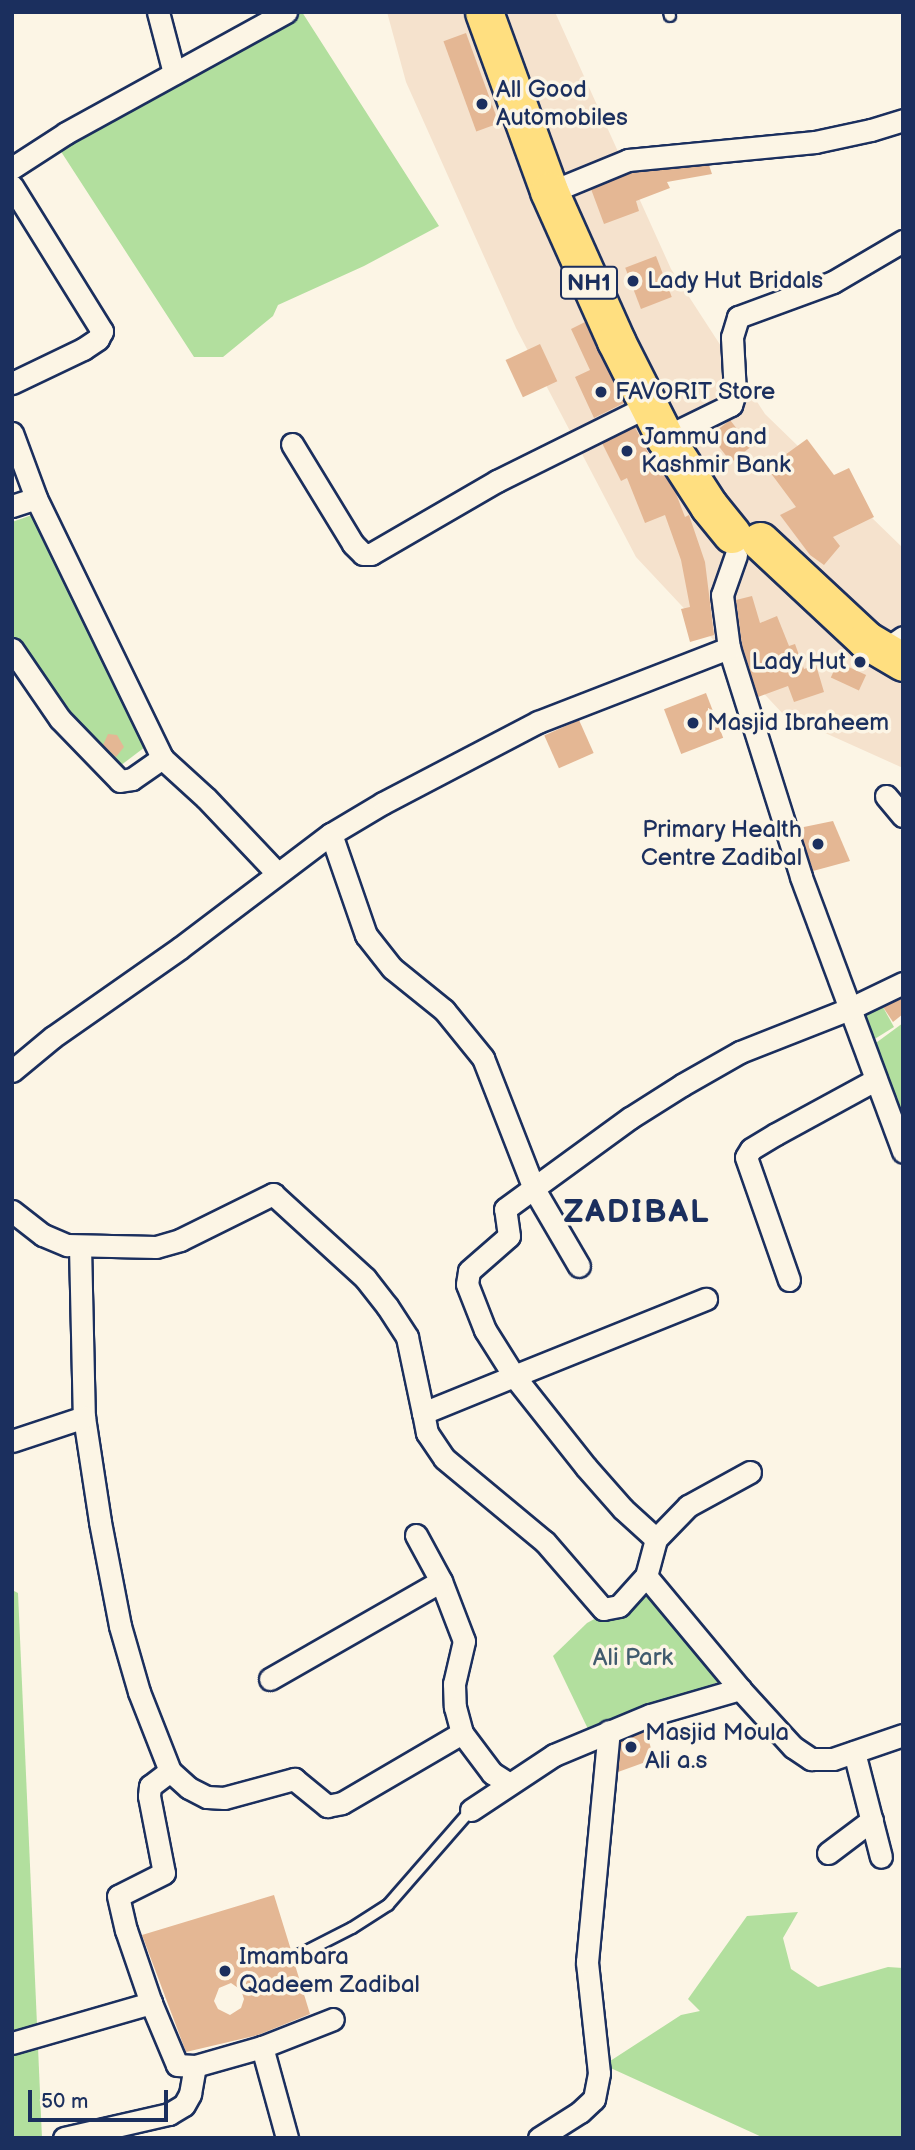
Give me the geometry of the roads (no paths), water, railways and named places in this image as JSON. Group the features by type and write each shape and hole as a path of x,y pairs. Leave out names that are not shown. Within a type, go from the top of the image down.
{"highway":[{"name":"NH1","path":"484,12 549,191 648,406 692,482 744,543 889,647"},
{"name":"NH1","path":"498,12 565,186 607,283 680,430 744,543"}],"street":[{"path":"158,12 174,74"},
{"path":"12,167 66,133 286,12"},
{"path":"565,186 628,160 815,142 903,120"},
{"path":"12,186 102,331 98,339 83,349 12,383"},
{"path":"680,430 731,405 735,393 732,337 738,317 823,286 865,265 903,241"},
{"path":"292,444 353,544 363,554 371,554 497,481 648,406"},
{"path":"12,433 36,498 162,758 205,798 277,873"},
{"path":"12,506 36,498"},
{"path":"744,543 722,595 729,648 780,815 903,1152"},
{"path":"12,1071 53,1037 180,948 331,834 503,738 579,704 729,648"},
{"path":"12,649 60,719 120,781 132,779 162,758"},
{"path":"886,796 903,816"},
{"path":"331,834 366,935 374,949 444,1010 483,1058 534,1189 579,1266"},
{"path":"656,1539 623,1509 586,1467 514,1376 485,1329 467,1284 469,1271 509,1236 505,1209 630,1118 740,1052 849,1009 903,983"},
{"path":"789,1280 746,1157 751,1149 776,1133 875,1080"},
{"path":"12,1211 43,1235 80,1246 156,1247 180,1240 273,1194 365,1278 387,1306 407,1337 426,1433 444,1458 545,1542 603,1609 619,1606 646,1576 656,1539 688,1506 750,1472"},
{"path":"80,1246 84,1417 120,1626 139,1692 170,1770 190,1788 207,1797 224,1798 294,1779 327,1806 342,1803 462,1733"},
{"path":"423,1413 706,1299"},
{"path":"12,1441 84,1417"},
{"path":"416,1535 458,1618 464,1641 454,1684 454,1707 462,1733 492,1773 508,1783"},
{"path":"646,1576 740,1689 793,1747 811,1759 833,1759 903,1735"},
{"path":"270,1679 441,1581"},
{"path":"471,1810 554,1755 650,1715 740,1689"},
{"path":"539,2138 580,2112 594,2099 599,2073 587,1962 609,1731"},
{"path":"854,1752 881,1857"},
{"path":"170,1770 150,1786 149,1796 164,1873 118,1896 126,1930 151,2003 177,2065 195,2066 262,2047 333,2019"},
{"path":"828,1853 872,1820"},
{"path":"12,2043 151,2003"},
{"path":"262,2047 287,2138"},
{"path":"64,2138 169,2115 184,2105 190,2094 195,2066"}],"lane":[{"path":"293,1958 352,1928 388,1905 471,1810"}],"place":[{"name":"All Good Automobiles","path":"482,104"},
{"name":"Lady Hut Bridals","path":"633,281"},
{"name":"FAVORIT Store","path":"601,392"},
{"name":"Jammu and Kashmir Bank","path":"627,451"},
{"name":"Lady Hut","path":"860,662"},
{"name":"Masjid Ibraheem","path":"693,723"},
{"name":"Primary Health Centre Zadibal","path":"818,844"},
{"name":"Masjid Moula Ali a.s","path":"631,1747"},
{"name":"Imambara Qadeem Zadibal","path":"225,1971"}],"district":[{"name":"ZADIBAL","path":"637,1213"}],"park label":[{"name":"Ali Park","path":"633,1658"}]}
